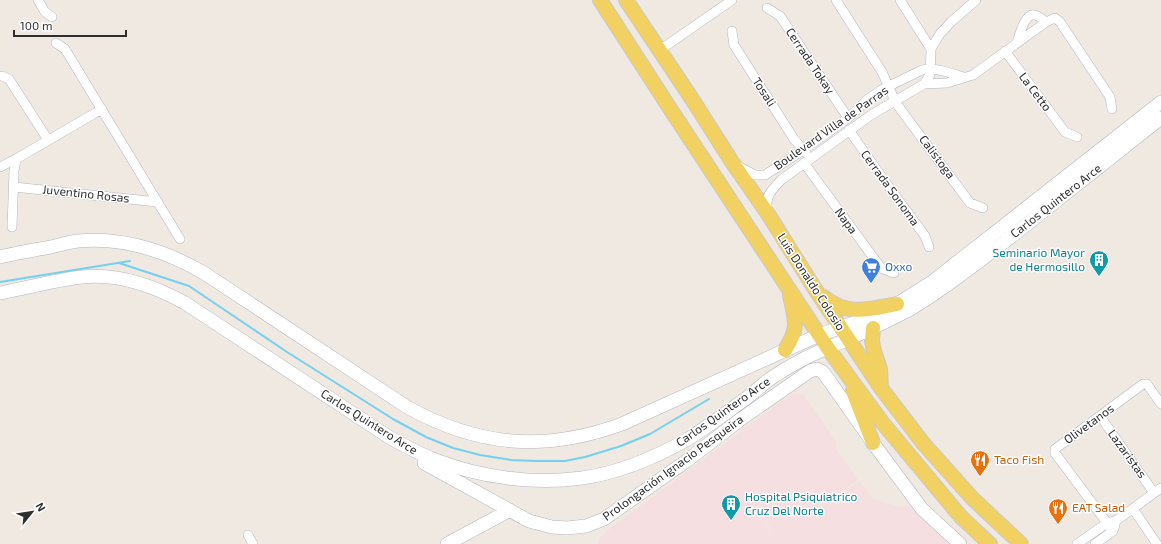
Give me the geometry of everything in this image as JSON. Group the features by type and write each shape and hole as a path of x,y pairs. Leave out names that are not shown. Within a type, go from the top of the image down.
{"main road":[{"name":"Luis Donaldo Colosio","path":"600,0 819,335 882,421 961,516 990,544"},
{"name":"Luis Donaldo Colosio","path":"626,0 881,388 923,443 972,498 1021,544"},
{"path":"669,107 670,103 677,98 681,97 692,99"},
{"name":"Carlos Quintero Arce","path":"0,293 82,277 108,277 121,279 161,290 185,303 389,437 410,449 432,459 478,474 526,480 570,480 598,475 645,460 688,439 781,371 828,347 845,333 898,304 932,282 1161,102"},
{"name":"Carlos Quintero Arce","path":"0,257 78,242 94,241 127,244 159,252 204,273 407,407 444,425 463,432 503,440 543,442 564,440 603,431 622,424 819,335 845,333 873,328 907,311 947,286 1161,118"},
{"path":"1017,232 1021,224 1023,210 1038,208 1055,202"},
{"path":"785,350 792,339 796,320 789,289"},
{"path":"815,289 835,306 845,309 865,310 898,304"},
{"path":"873,328 872,341 880,369 881,388"},
{"path":"843,368 873,443 922,510 960,544"},
{"name":"Prolongación Ignacio Pesqueira","path":"389,437 420,461 529,521 552,527 574,528 598,523 675,469 741,419 814,369 818,369 823,372 873,443"},
{"path":"741,419 750,395"},
{"path":"465,485 467,479 478,474"},
{"path":"447,544 510,510"}],"street":[{"path":"38,0 46,12 52,17"},
{"path":"660,50 732,0"},
{"name":"Calistoga","path":"836,0 882,72 895,101 970,203 983,208"},
{"path":"900,0 932,49"},
{"path":"924,84 930,75 932,49 940,34 972,1"},
{"name":"Cerrada Tokay","path":"767,8 780,16 848,118"},
{"path":"1017,43 1025,21 1030,15 1036,15 1046,22 1055,18 1060,22 1110,97 1112,109"},
{"name":"Boulevard Villa de Parras","path":"768,214 767,203 770,192 781,180 849,130 871,115 924,84 947,83 973,75 1046,22"},
{"name":"Tosali","path":"732,31 734,45 794,139 803,150 807,160"},
{"path":"56,43 65,49 180,239"},
{"name":"La Cetto","path":"1005,52 1065,132 1077,136"},
{"path":"930,69 963,77"},
{"name":"Boulevard Villa de Parras","path":"732,162 755,174 765,175 848,118 868,99 889,86 922,70 930,69"},
{"path":"2,76 9,79 48,140"},
{"path":"0,167 102,109"},
{"name":"Cerrada Sonoma","path":"849,130 890,190 925,236 929,248"},
{"path":"12,227 16,159"},
{"name":"Napa","path":"807,160 881,268 894,273"},
{"name":"Juventino Rosas","path":"14,187 158,202"},
{"name":"Olivetanos","path":"1113,531 1055,451 1145,383 1161,404"},
{"name":"Lazaristas","path":"1100,416 1158,490"},
{"path":"1077,544 1107,523 1117,520 1158,490"},
{"path":"1133,509 1157,544"},
{"path":"1094,544 1113,531 1117,520"},
{"path":"248,535 253,544"}],"shaded area":[{"path":"791,394 803,394 836,441 836,449 858,480 807,515 785,489 759,509 771,531 753,541 772,531 760,509 785,490 807,517 859,481 872,498 899,507 907,505 949,544 598,544 600,538 608,530"}],"waterway":[{"path":"0,282 130,261"},
{"path":"119,263 189,286 287,352 393,419 426,437 453,448 480,455 511,460 537,461 565,461 585,457 621,446 650,434 709,399"}],"place":[{"name":"Seminario Mayor de Hermosillo","path":"1099,277"},
{"name":"Oxxo","path":"871,284"},
{"name":"Taco Fish","path":"980,477"},
{"name":"Hospital Psiquiatrico Cruz Del Norte","path":"731,521"},
{"name":"EAT Salad","path":"1058,525"}]}
